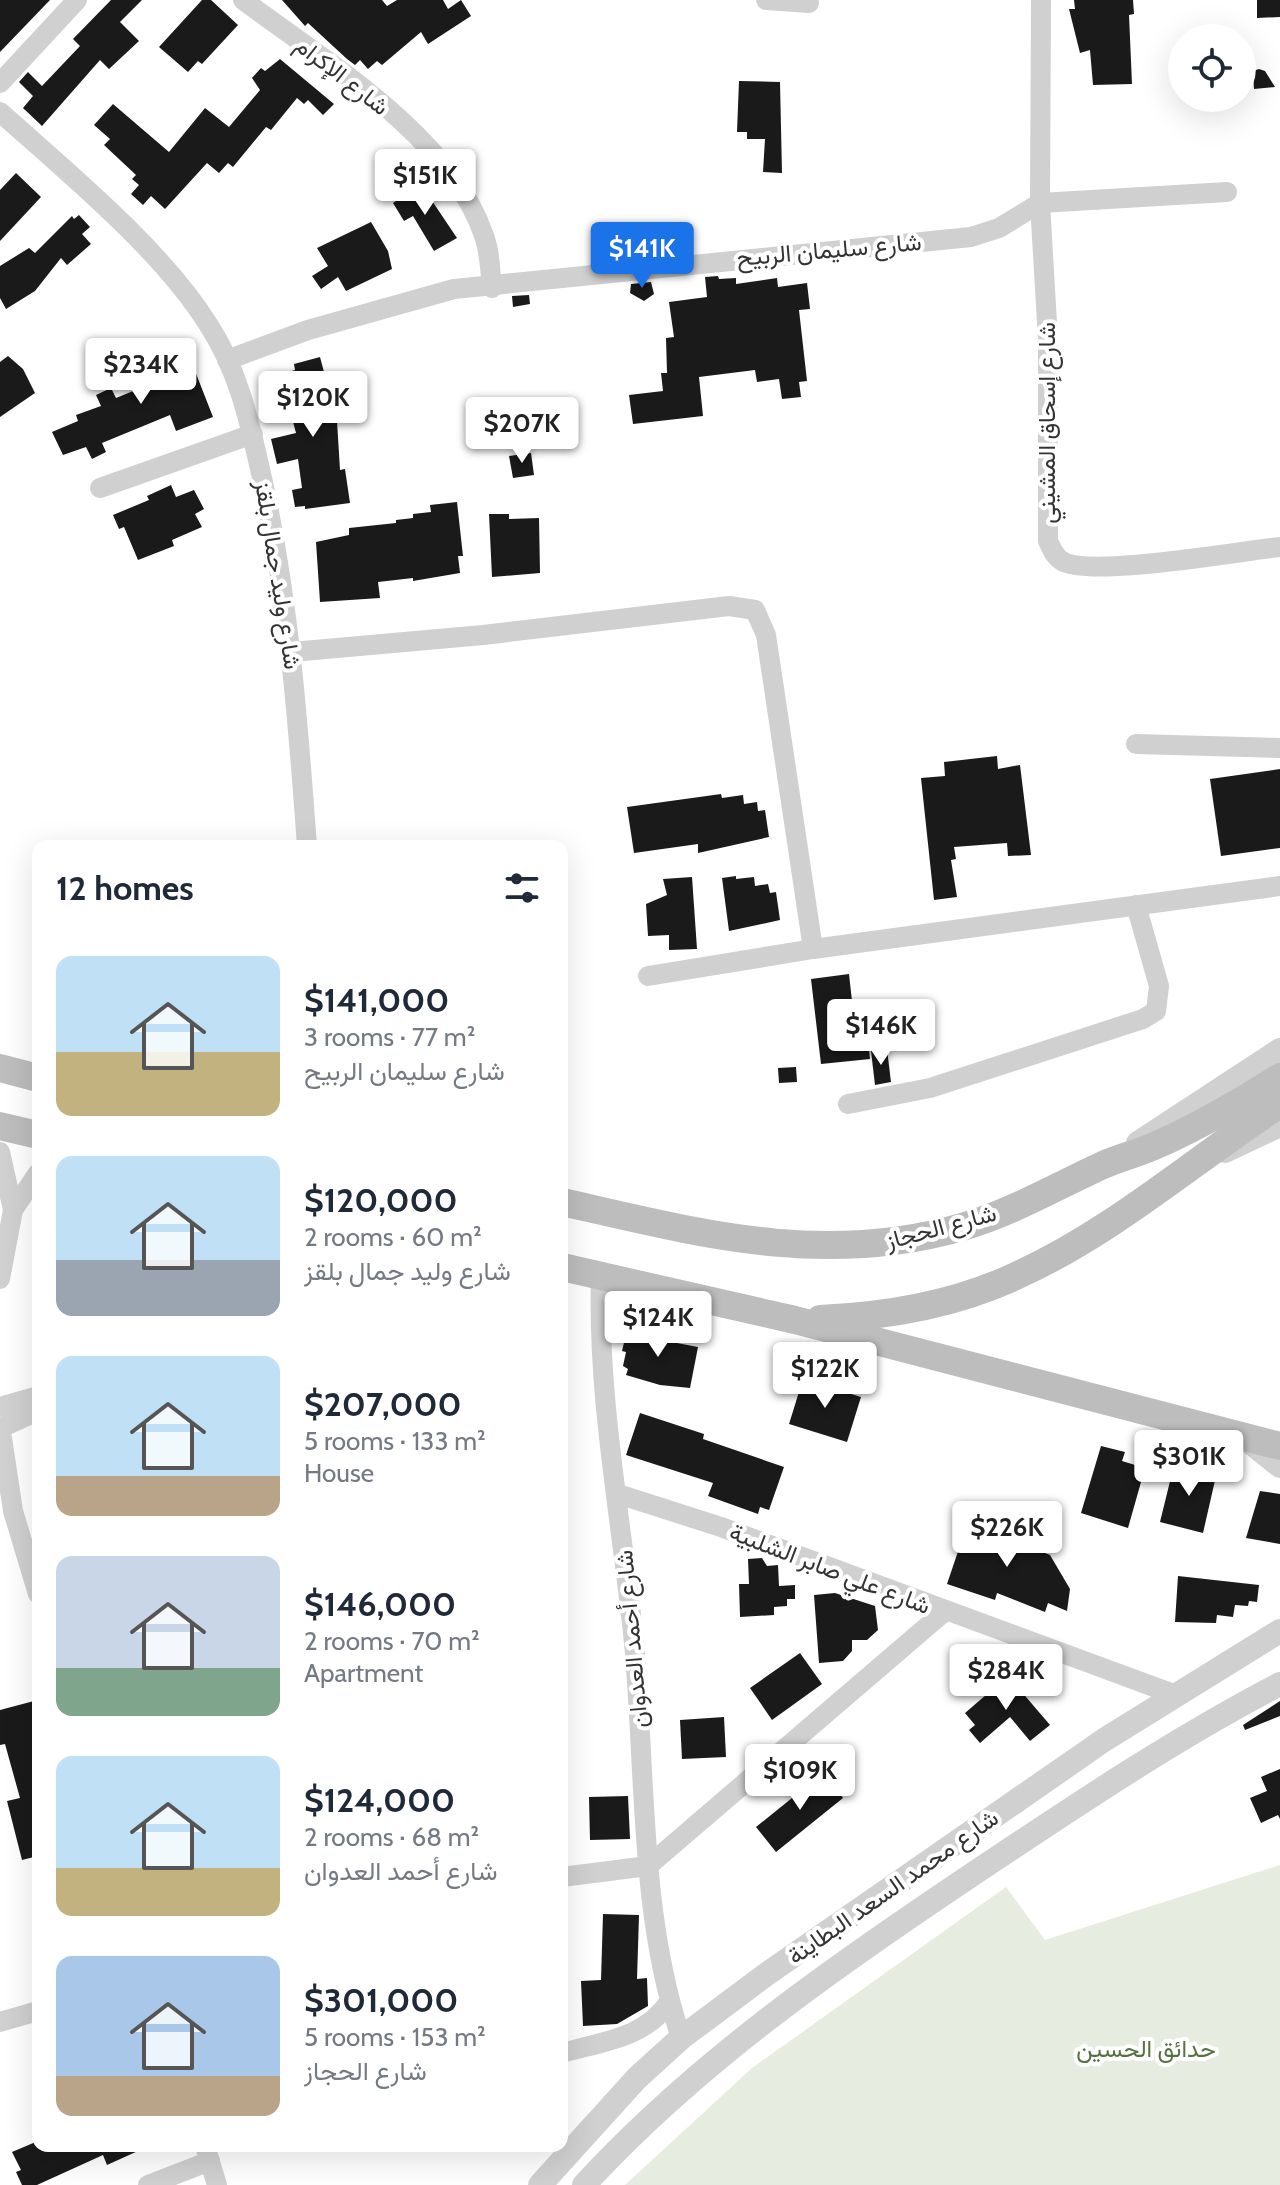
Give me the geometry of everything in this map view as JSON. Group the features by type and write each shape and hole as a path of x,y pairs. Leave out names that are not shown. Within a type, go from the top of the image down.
{"main road":[{"path":"0,1068 32,1076"},
{"path":"1102,1166 1184,1132 1280,1077"},
{"path":"795,1320 898,1313 977,1291 1019,1275 1104,1227 1280,1104"},
{"path":"0,1126 32,1134"},
{"name":"شارع الحجاز","path":"568,1203 749,1242 856,1247 966,1226 1044,1195 1102,1166"},
{"path":"568,1268 795,1320 1280,1446"}],"street":[{"path":"0,83 77,0"},
{"name":"شارع الإكرام","path":"243,0 386,108 425,146 477,217 485,236 492,288"},
{"path":"766,0 809,3"},
{"path":"1041,0 1040,203 1227,192"},
{"name":"شارع وليد جمال بلقز","path":"0,112 145,249 208,323 227,360 253,434 284,587 307,840"},
{"name":"شارع سليمان الربيح","path":"227,360 263,344 454,289 492,288 589,273 971,237 999,228 1040,203"},
{"name":"شارع إسحاق المشيني","path":"1040,203 1048,340 1048,541 1054,553 1063,562 1098,568 1280,547"},
{"path":"100,488 253,434"},
{"path":"292,652 483,635 729,606 755,610 766,635 813,949"},
{"path":"1136,744 1280,748"},
{"path":"648,976 813,949 1280,886"},
{"path":"848,1104 930,1088 1143,1019 1156,1011 1159,986 1136,905"},
{"name":"شارع الحجاز","path":"1102,1166 1280,1050"},
{"path":"1192,1163 1280,1125"},
{"path":"0,1152 13,1210 0,1279"},
{"path":"13,1210 32,1182"},
{"name":"شارع أحمد العدوان","path":"601,1276 599,1335 639,1697 648,1866 669,2002 681,2038"},
{"path":"1,1426 32,1401"},
{"path":"1,1426 32,1413"},
{"path":"1,1426 6,1504 32,1577"},
{"path":"1244,1436 1280,1466"},
{"name":"شارع علي صابر الشلبية","path":"618,1494 721,1527 944,1612 1176,1695"},
{"path":"568,1876 648,1866 944,1612"},
{"name":"شارع محمد السعد البطاينة","path":"540,2185 627,2089 681,2038 764,1976 1104,1740 1276,1636"},
{"name":"شارع محمد السعد البطاينة","path":"584,2185 636,2132 758,2027 885,1934 1125,1773 1280,1684"},
{"path":"1104,1740 1125,1773"},
{"path":"568,2051 638,2032 655,2020 669,2002"},
{"path":"0,2022 32,2013"},
{"path":"148,2185 207,2154 217,2185"}],"green space":[{"name":"حدائق الحسين","path":"1280,1865 1280,2185 625,2185 752,2068 1006,1887 1045,1940"}],"building":[{"path":"0,0 50,0 0,52"},
{"path":"111,0 142,0 120,22 139,41 109,69 100,60 42,126 23,108 33,96 19,82 28,72 42,86 80,46 73,39"},
{"path":"202,0 211,0 238,25 202,64 198,61 188,72 159,47"},
{"path":"282,0 382,0 387,6 397,0 443,0 448,9 461,0 471,16 428,44 421,32 382,65 377,61 368,69 360,60 355,65 347,59 308,23 305,26"},
{"path":"1074,0 1133,0 1134,14 1129,15 1132,84 1093,85 1090,50 1080,53 1069,9 1075,9"},
{"path":"1257,0 1280,0 1280,17 1257,18"},
{"path":"280,59 334,104 323,115 308,100 304,104 297,98 271,130 266,127 233,167 228,163 219,173 207,163 165,209 151,196 143,205 131,194 139,185 132,179 136,175 104,145 110,139 94,125 113,104 169,152 205,108 229,127 260,90 252,78 261,68 265,71"},
{"path":"1256,70 1265,71 1275,87 1256,89"},
{"path":"739,81 780,82 782,173 763,172 765,139 747,139 747,132 737,132"},
{"path":"16,173 41,197 0,241 0,190"},
{"path":"420,183 457,238 434,251 413,216 404,221 393,203"},
{"path":"79,215 90,227 82,234 91,244 67,265 61,258 35,291 6,309 0,298 0,266 29,248 35,253 72,216 74,219"},
{"path":"371,222 388,251 392,269 346,291 338,277 321,289 312,276 328,266 317,248"},
{"path":"718,276 719,279 736,278 736,284 777,278 778,287 807,283 810,309 799,310 807,381 799,382 801,397 782,399 779,379 757,382 755,370 699,377 703,416 633,424 629,395 663,391 661,373 667,373 666,338 674,337 669,302 707,297 705,277"},
{"path":"651,282 654,294 644,301 630,293 631,284"},
{"path":"529,295 530,304 513,307 512,296"},
{"path":"186,348 213,417 176,431 170,415 102,443 106,452 92,459 86,447 63,455 52,432 78,421 76,415 101,406 96,395 111,388 116,398 143,387 135,369"},
{"path":"8,356 23,369 35,393 0,417 0,362"},
{"path":"320,357 337,421 340,470 345,469 350,503 305,509 305,506 295,507 292,490 302,488 298,459 277,464 271,439 296,433 283,384 288,382 285,373 295,370 294,364"},
{"path":"531,453 534,475 513,478 509,456"},
{"path":"171,485 176,497 194,490 204,509 195,514 202,527 172,540 174,546 138,560 124,527 119,529 113,515 149,500 147,496"},
{"path":"457,502 463,556 458,556 460,573 413,581 413,578 378,582 380,598 320,602 316,542 349,535 349,528 413,518 413,514 431,512 430,505"},
{"path":"489,514 509,514 509,519 539,518 540,573 492,577"},
{"path":"997,756 998,769 1020,765 1031,855 1008,856 1007,843 954,847 956,859 951,860 957,897 934,900 921,778 945,776 944,762"},
{"path":"1280,769 1280,848 1221,856 1210,779"},
{"path":"721,794 722,798 743,795 744,804 757,802 758,811 765,810 769,837 698,853 698,844 634,853 627,807"},
{"path":"736,876 736,879 754,877 755,886 768,884 770,893 776,892 780,920 729,931 722,878"},
{"path":"692,877 697,949 669,950 669,935 648,936 646,904 667,895 663,879"},
{"path":"849,974 853,1010 857,1010 858,1020 866,1020 870,1059 821,1064 811,979"},
{"path":"887,1049 891,1082 875,1085 871,1051"},
{"path":"796,1067 797,1082 779,1083 778,1068"},
{"path":"628,1326 663,1334 661,1340 698,1347 690,1388 660,1385 626,1375 628,1369 623,1366 626,1352 622,1351"},
{"path":"803,1379 861,1397 847,1442 789,1424"},
{"path":"640,1413 704,1434 703,1439 784,1467 769,1510 760,1507 758,1514 708,1496 713,1483 626,1455"},
{"path":"1101,1446 1125,1452 1122,1461 1145,1468 1128,1528 1081,1513"},
{"path":"1174,1465 1194,1471 1195,1466 1209,1469 1207,1473 1216,1476 1203,1533 1160,1522"},
{"path":"1260,1491 1280,1494 1280,1544 1246,1538"},
{"path":"969,1519 1017,1536 1015,1541 1050,1555 1070,1589 1067,1611 1048,1603 1045,1612 997,1593 995,1600 947,1584"},
{"path":"762,1558 767,1566 778,1565 779,1586 795,1585 795,1599 787,1599 787,1606 774,1607 774,1615 740,1617 739,1584 749,1584 748,1559"},
{"path":"1178,1576 1259,1585 1257,1602 1249,1601 1248,1606 1235,1605 1233,1617 1217,1615 1216,1623 1175,1622"},
{"path":"835,1593 875,1606 878,1630 867,1640 852,1640 852,1651 843,1661 819,1663 814,1595"},
{"path":"800,1653 822,1684 772,1720 750,1688"},
{"path":"1008,1676 1050,1725 1030,1741 1010,1717 980,1743 969,1730 975,1725 965,1713"},
{"path":"1280,1701 1280,1716 1245,1730 1243,1725"},
{"path":"32,1702 32,1858 22,1860 7,1801 20,1798 5,1744 0,1745 0,1710"},
{"path":"724,1717 726,1757 682,1759 680,1720"},
{"path":"1280,1769 1280,1819 1278,1815 1261,1823 1250,1798 1267,1791 1261,1777"},
{"path":"823,1773 843,1798 776,1852 756,1827"},
{"path":"628,1796 630,1839 590,1840 589,1797"},
{"path":"603,1914 639,1915 637,1979 647,1978 648,2006 617,2024 583,2026 581,1981 601,1980"},
{"path":"32,2144 32,2152 136,2152 107,2165 103,2155 37,2185 22,2185 16,2172 21,2170 12,2152"}]}
